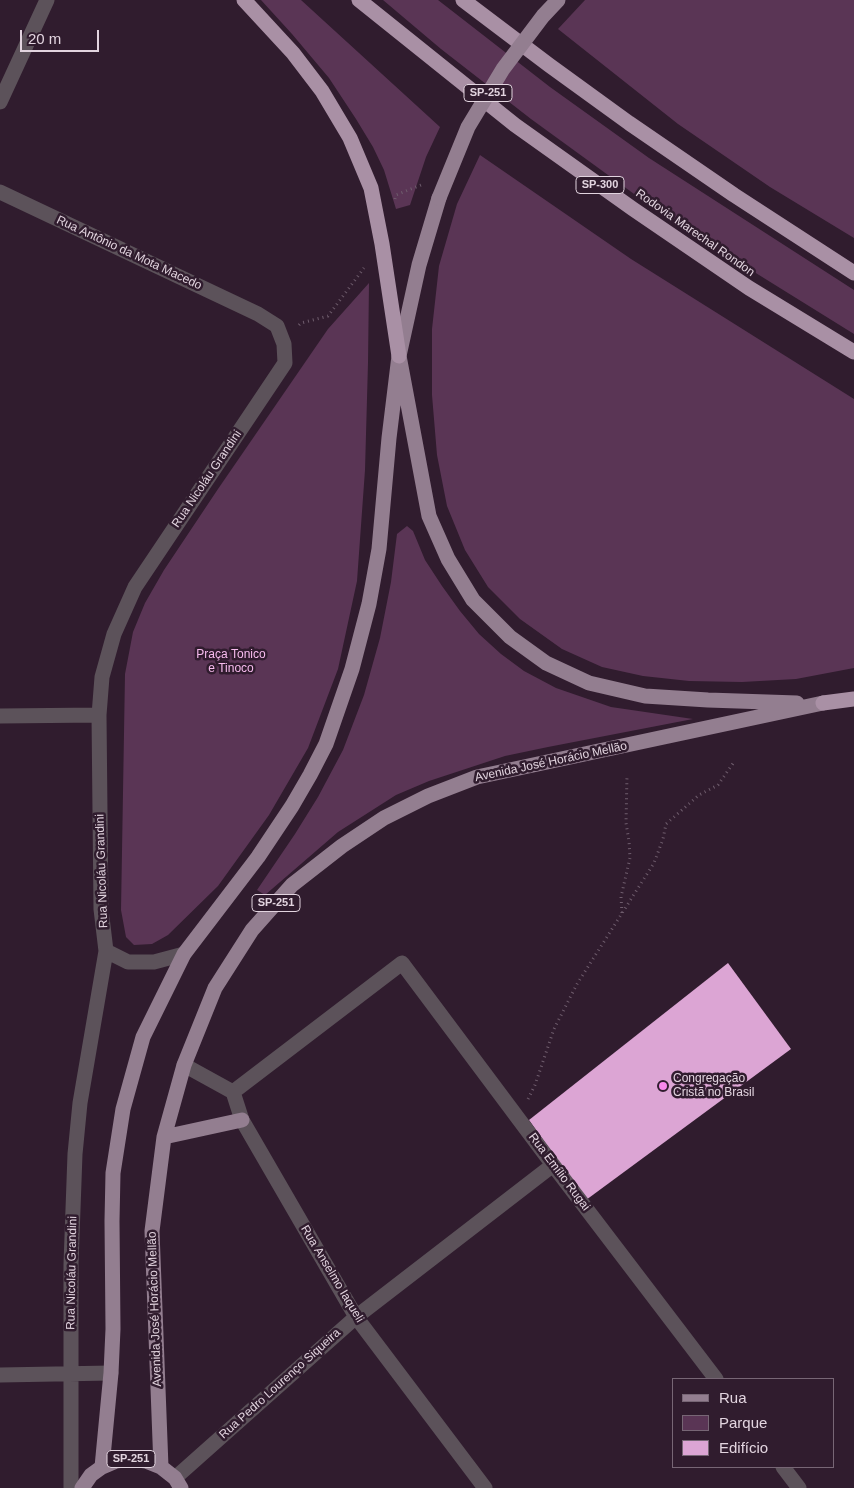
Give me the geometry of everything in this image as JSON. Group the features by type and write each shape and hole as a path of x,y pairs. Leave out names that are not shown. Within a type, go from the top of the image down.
{"highway":[{"path":"244,0 293,53 322,91 350,138 371,188 382,244 399,356"},
{"name":"Rodovia Marechal Rondon","path":"359,0 530,136 749,288 854,352"},
{"path":"463,0 629,124 854,273"},
{"path":"823,703 854,699"}],"main road":[{"name":"SP-251","path":"102,1467 111,1373 113,1329 113,1173 124,1109 143,1037 184,954 262,850 292,806 326,744 352,669 372,586 379,548 399,356 419,265 439,198 468,127 478,110 503,69 543,16 558,0"},
{"name":"SP-251","path":"399,356 429,516 448,558 473,600 510,637 546,663 590,683 646,696 708,700 823,703 854,691"},
{"name":"Avenida José Horácio Mellão","path":"160,1467 152,1231 164,1137 184,1065 215,988 252,930 292,885 342,846 384,818 428,796 477,777 823,703"},
{"path":"164,1137 242,1120"},
{"name":"SP-251","path":"82,1488 91,1475 102,1467 116,1461 131,1459 146,1461 160,1467 178,1483"}],"street":[{"path":"0,102 47,0"},
{"name":"Rua Antônio da Mota Macedo","path":"0,192 258,314 277,326 284,344"},
{"name":"Rua Nicoláu Grandini","path":"71,1488 71,1264 74,1154 80,1102 106,951 101,909 99,715 102,677 114,634 135,587 285,363 284,344"},
{"path":"0,716 99,715"},
{"path":"106,951 128,962 154,962 184,954"},
{"name":"Rua Emílio Rugai","path":"233,1092 402,963 715,1378"},
{"path":"184,1065 233,1092"},
{"name":"Rua Anselmo Iaqueli","path":"233,1092 242,1120 356,1317 485,1488"},
{"name":"Rua Pedro Lourenço Siqueira","path":"178,1483 356,1317 553,1165"},
{"path":"0,1375 111,1373"},
{"path":"784,1468 799,1488"}],"path":[{"path":"284,344 301,323 328,316 382,244"},
{"path":"526,1104 535,1085 554,1029 577,984 654,863 663,839 666,824 699,796 718,785 734,762"},
{"path":"622,914 621,897 630,858 630,841 626,823 627,776"}],"green space":[{"path":"261,0 301,0 440,127 426,157 410,205 396,209 384,170 356,119 329,78"},
{"path":"383,0 438,0 550,87 649,158 854,290 854,334 641,199 531,119 441,49"},
{"path":"585,0 854,0 854,238 770,187 678,124 558,29"},
{"path":"480,155 631,259 854,399 854,668 796,679 742,682 689,681 643,676 602,667 562,649 520,619 488,587 465,550 447,506 437,455 432,395 432,329 439,266 457,204"},
{"name":"Praça Tonico e Tinoco","path":"369,283 365,470 357,581 338,669 308,748 269,815 218,886 168,935 152,944 134,945 126,937 121,910 125,674 133,632 145,603 164,570 218,489 328,329"},
{"path":"407,526 413,531 425,560 460,611 479,634 524,671 556,688 611,707 693,719 505,756 429,781 396,795 338,832 265,895 257,890 318,797 343,750 364,695 380,638 391,582 397,534"}],"building":[{"path":"728,963 791,1049 586,1200 529,1120"}],"place":[{"name":"Congregação Cristã no Brasil","path":"663,1086"}]}
